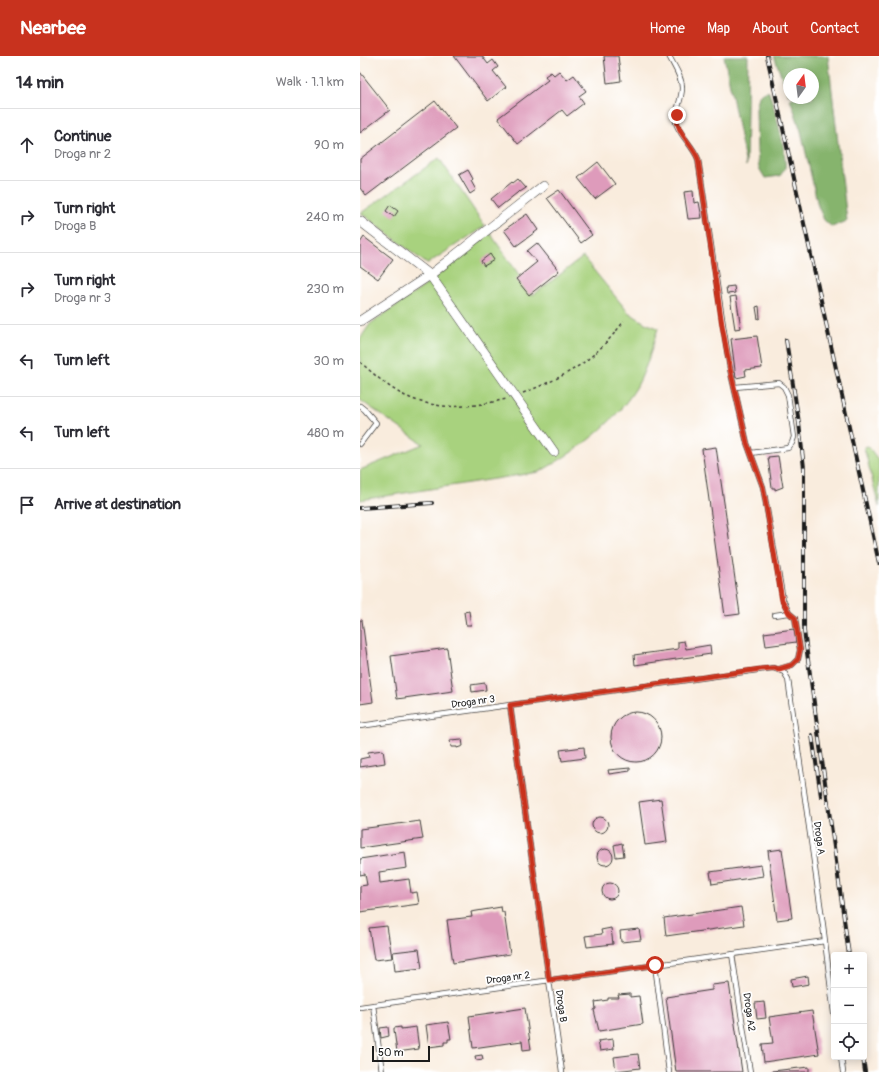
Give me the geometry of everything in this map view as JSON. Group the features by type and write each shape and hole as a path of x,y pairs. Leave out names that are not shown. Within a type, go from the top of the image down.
{"street":[{"path":"360,321 430,275 543,186"},
{"path":"360,221 430,275 554,452"}],"lane":[{"path":"669,56 682,87 676,122 678,129 692,146 698,159 722,325 741,422 763,487 782,600 789,613 795,618 800,650 798,659 792,665 779,669"},
{"path":"735,387 779,383 784,387 788,395 794,437 792,443 788,448 751,453"},
{"path":"360,406 376,423 360,444"},
{"path":"775,615 789,613"},
{"name":"Droga nr 3","path":"360,726 761,669 779,669"},
{"name":"Droga A","path":"779,669 784,672 788,679 831,990"},
{"name":"Droga B","path":"510,705 562,1072"},
{"name":"Droga nr 2","path":"360,1007 825,941"},
{"name":"Droga A2","path":"732,954 750,1072"},
{"path":"655,965 669,1072"},
{"path":"373,1005 382,1072"},
{"path":"841,1060 843,1072"}],"green space":[{"path":"724,56 748,56 746,166"},
{"path":"774,56 828,56 847,221 832,227 824,220 818,206 801,131 792,104 819,104 819,68 783,68 783,80"},
{"path":"768,90 777,117 784,152 785,168 780,176 765,178 759,168 756,109 759,95"},
{"path":"439,158 485,226 427,264 361,213"},
{"path":"490,233 533,295 583,257 628,312 645,323 658,328 640,381 627,401 616,414 593,436 567,455 539,472 360,500 360,470 423,444 360,400 360,339 370,324 423,287"},
{"path":"868,446 879,461 879,507 864,447"}],"building":[{"path":"454,56 482,56 488,64 493,60 498,67 493,71 506,87 488,101"},
{"path":"604,56 618,56 621,81 607,83"},
{"path":"559,71 567,80 574,75 586,91 579,96 584,103 567,116 562,110 518,144 498,118 548,80 545,76 551,72 554,75"},
{"path":"360,72 390,110 360,133"},
{"path":"435,101 456,128 366,196 360,188 360,159"},
{"path":"598,162 615,184 595,199 578,178"},
{"path":"468,170 473,179 471,181 476,190 470,194 459,175"},
{"path":"518,179 526,188 520,192 519,191 498,208 491,199"},
{"path":"559,190 592,235 581,243 547,198"},
{"path":"693,191 694,203 699,202 702,218 688,219 684,192"},
{"path":"390,205 398,211 394,217 386,211"},
{"path":"527,214 538,230 516,246 504,230"},
{"path":"364,237 393,259 378,279 360,266 360,243"},
{"path":"537,243 559,271 529,295 516,279 537,262 527,251"},
{"path":"490,254 494,260 484,266 481,261"},
{"path":"734,286 735,293 727,294 726,287"},
{"path":"736,296 741,328 735,329 730,297"},
{"path":"759,306 760,318 758,319 756,307"},
{"path":"757,336 762,368 745,370 746,376 736,378 731,339"},
{"path":"716,447 740,614 725,616 702,449"},
{"path":"778,456 783,487 775,490 775,488 772,488 768,457"},
{"path":"469,611 471,625 466,625 464,612"},
{"path":"360,620 362,620 373,702 360,704"},
{"path":"794,629 796,642 766,646 764,633"},
{"path":"684,641 686,649 710,645 711,654 635,665 634,655 678,649 678,642"},
{"path":"447,648 453,691 397,699 391,656"},
{"path":"485,683 486,690 472,692 471,685"},
{"path":"636,712 645,714 654,719 659,728 661,737 659,746 654,755 645,760 636,762 627,760 618,755 613,746 611,737 613,728 618,719 627,714"},
{"path":"462,739 463,746 457,748 451,747 450,740"},
{"path":"584,747 585,758 562,761 560,750"},
{"path":"383,750 385,763 360,767 360,759 369,757 368,752"},
{"path":"630,768 630,771 609,774 608,770"},
{"path":"661,799 667,842 645,845 639,802"},
{"path":"597,817 603,817 608,822 606,831 603,833 597,833 592,828 592,822"},
{"path":"420,821 423,839 360,848 360,829"},
{"path":"622,843 624,856 616,857 614,845"},
{"path":"602,849 608,849 613,854 611,863 608,865 602,865 597,860 597,854"},
{"path":"782,849 792,918 777,920 768,851"},
{"path":"405,852 407,868 379,872 380,883 409,879 411,893 417,892 419,904 360,912 360,886 367,885 365,874 360,875 360,859"},
{"path":"761,865 763,876 712,884 710,872"},
{"path":"607,883 613,883 618,888 616,897 613,899 607,899 602,894 602,888"},
{"path":"501,907 502,912 504,912 510,954 453,963 447,920 472,917 471,912"},
{"path":"741,907 744,925 666,936 664,918"},
{"path":"387,926 392,958 374,960 369,928"},
{"path":"611,928 613,944 587,947 585,936 602,934 601,930"},
{"path":"639,929 641,940 621,942 620,931"},
{"path":"419,949 422,968 395,971 393,952"},
{"path":"808,976 809,984 792,987 791,979"},
{"path":"729,983 742,1072 676,1072 666,997 712,990 712,985"},
{"path":"630,994 630,997 639,996 643,1024 599,1031 594,1010 596,1009 595,1002 608,1000 608,998 619,998 618,995"},
{"path":"764,1002 766,1018 757,1019 755,1003"},
{"path":"525,1008 531,1049 523,1050 522,1041 473,1048 469,1016"},
{"path":"812,1011 819,1054 764,1062 762,1044 773,1043 769,1017"},
{"path":"448,1022 451,1039 448,1039 448,1042 444,1042 444,1045 429,1047 426,1025"},
{"path":"388,1027 389,1036 381,1038 380,1028"},
{"path":"401,1027 401,1029 416,1027 419,1049 397,1052 394,1028"},
{"path":"613,1039 614,1049 600,1051 598,1041"},
{"path":"638,1054 640,1068 616,1071 614,1057"},
{"path":"482,1055 483,1059 476,1060 475,1056"},
{"path":"809,1067 809,1072 772,1071"}],"railway":[{"path":"767,56 879,563"},
{"path":"786,340 799,423 804,468 804,631 849,952"},
{"path":"360,508 432,503"},
{"path":"812,735 821,796"},
{"path":"863,1060 865,1072"}],"route":[{"path":"655,965 549,980 510,705 761,669 779,669 792,665 798,659 800,650 795,618 789,613 782,600 767,503 741,422 738,399 730,369 722,325 698,159 692,146 678,129 676,122 677,115"}]}
